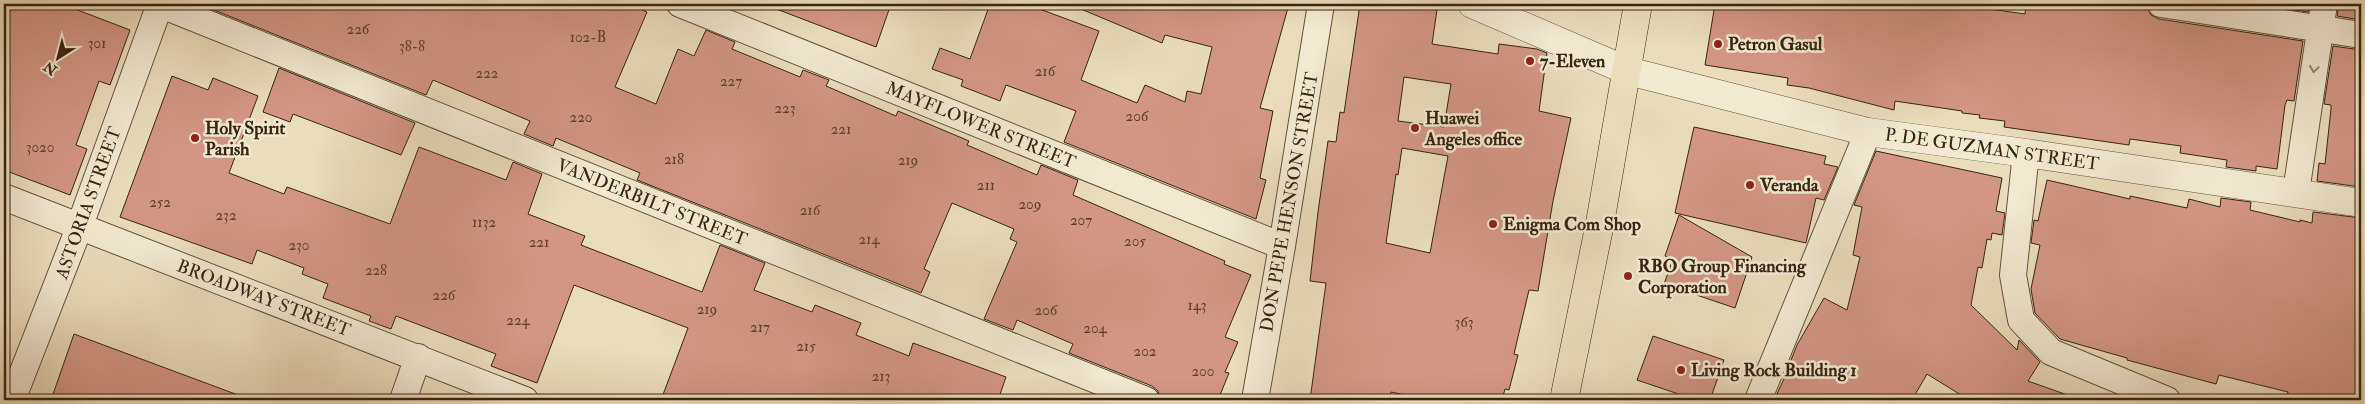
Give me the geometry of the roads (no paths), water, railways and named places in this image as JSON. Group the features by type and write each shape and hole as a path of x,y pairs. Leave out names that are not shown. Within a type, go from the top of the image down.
{"highway":[{"path":"1564,400 1600,223 1628,71 1638,4"}],"street":[{"name":"ASTORIA STREET","path":"12,400 79,228 160,4"},
{"name":"VANDERBILT STREET","path":"160,4 1146,400"},
{"name":"MAYFLOWER STREET","path":"680,4 1282,246"},
{"name":"DON PEPE HENSON STREET","path":"1255,400 1321,4"},
{"name":"P. DE GUZMAN STREET","path":"1472,4 1628,71 1868,132 2026,153 2361,203"},
{"path":"2161,4 2322,16 2361,35"},
{"path":"2296,192 2322,16"},
{"path":"1758,400 1868,132"},
{"path":"2026,153 2013,275 2021,320 2051,352 2167,400"},
{"name":"BROADWAY STREET","path":"4,197 79,228 418,357 525,400"},
{"path":"403,400 418,357"}],"place":[{"name":"Petron Gasul","path":"1718,44"},
{"name":"7-Eleven","path":"1530,61"},
{"name":"Huawei Angeles office","path":"1415,128"},
{"name":"Holy Spirit Parish","path":"195,138"},
{"name":"Veranda","path":"1750,185"},
{"name":"Enigma Com Shop","path":"1493,224"},
{"name":"RBO Group Financing Corporation","path":"1628,276"},
{"name":"Living Rock Building 1","path":"1681,370"}]}
